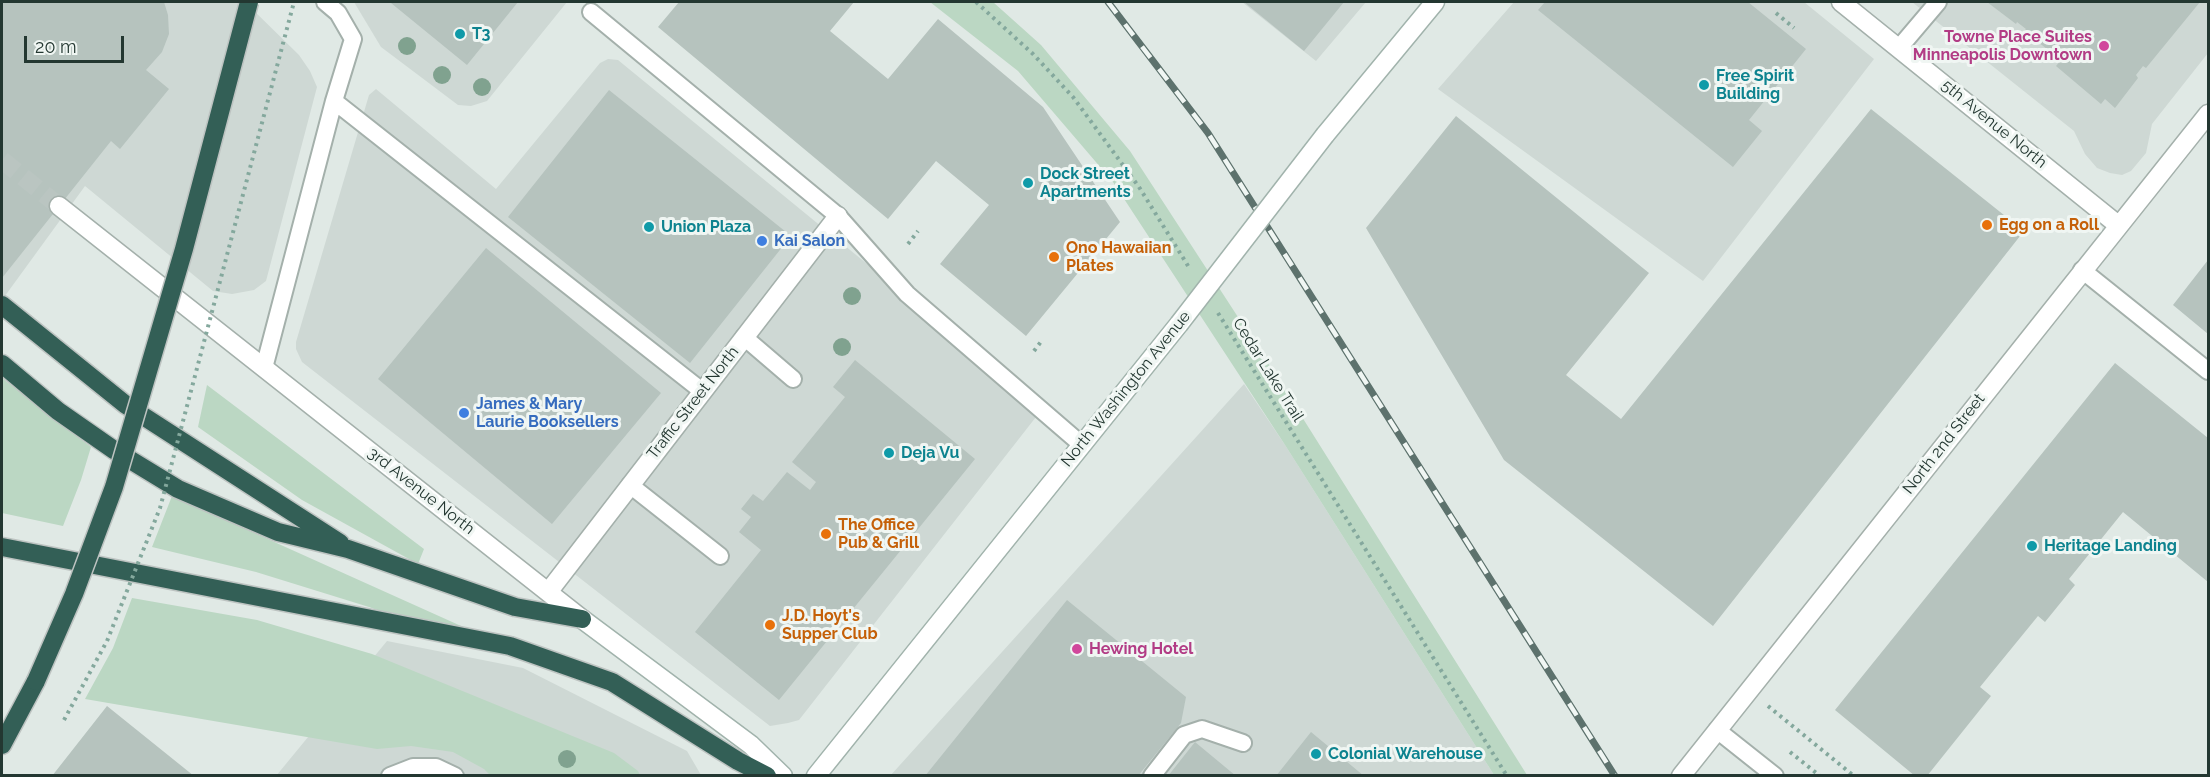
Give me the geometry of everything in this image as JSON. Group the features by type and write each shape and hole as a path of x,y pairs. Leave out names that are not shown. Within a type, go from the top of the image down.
{"highway":[{"path":"2,745 36,681 78,584 114,487 184,249 249,2"},
{"path":"2,305 126,405 309,521 348,549"},
{"path":"2,364 58,411 114,450 178,489 278,532 348,549 515,607 582,619"},
{"path":"2,547 510,645 612,682 738,761 767,776"}],"street":[{"name":"North Washington Avenue","path":"816,776 1179,324 1325,135 1435,2"},
{"name":"5th Avenue North","path":"1847,3 1899,48 2118,225"},
{"name":"North 2nd Street","path":"1683,773 2208,114"},
{"name":"3rd Avenue North","path":"59,206 582,619 751,746 783,776"},
{"name":"Traffic Street North","path":"549,591 838,216"}],"lane":[{"path":"264,368 334,101 353,39 338,13 325,2"},
{"path":"1899,48 1938,2"},
{"path":"591,12 838,216 907,294 1082,445"},
{"path":"334,101 702,391"},
{"path":"2082,270 2208,371"},
{"path":"744,337 793,379"},
{"path":"630,484 720,556"},
{"path":"1152,776 1184,735 1202,729 1243,743"},
{"path":"1717,730 1775,776"},
{"path":"390,776 413,767 436,767 455,776"}],"path":[{"path":"64,720 107,641 160,508 294,2"},
{"path":"976,2 1033,54 1072,97 1139,187 1196,278"},
{"path":"1776,14 1794,28"},
{"path":"908,244 918,231"},
{"name":"Cedar Lake Trail","path":"1215,308 1507,776"},
{"path":"1034,351 1043,339"},
{"path":"1749,690 1854,776"},
{"path":"1786,749 1820,776"}],"shaded area":[{"path":"2,2 245,2 299,55 317,87 266,281 254,290 232,294 213,291 85,186 2,300"},
{"path":"354,2 567,2 487,101 471,106 458,105 381,47"},
{"path":"1242,2 1366,2 1316,61"},
{"path":"1514,2 1804,2 1874,59 1703,281 1438,89"},
{"path":"1912,2 2208,2 2208,53 2152,124 2146,153 2131,171 2122,175 2110,173 2097,168 2085,154 2074,131"},
{"path":"608,59 618,60 1043,408 799,720 770,726 302,362 296,349 296,342 369,95 376,89 496,189 600,63"},
{"path":"1244,384 1494,775 890,776"},
{"path":"387,641 523,668 687,751 701,775 276,776"}],"green space":[{"path":"930,2 993,2 1041,45 1130,151 1275,374 1527,775 1494,775 1285,445 1113,182 1018,71"},
{"path":"2,378 91,447 63,526 2,513"},
{"path":"207,385 424,549 418,564 302,500 198,427"},
{"path":"172,496 470,630 464,642 369,607 256,572 152,547"},
{"path":"132,598 257,620 372,654 614,753 640,775 490,775 484,769 453,752 411,746 377,749 85,699 113,648"}],"building":[{"path":"2,2 164,2 168,15 169,34 162,52 146,70 169,89 120,149 111,141 2,278"},
{"name":"T3","path":"392,2 518,2 467,65"},
{"name":"Dock Street Apartments","path":"679,2 854,2 830,31 888,79 938,19 1043,107 1120,222 1026,336 940,264 989,205 936,161 888,219 658,27"},
{"path":"1244,2 1344,2 1304,51"},
{"name":"Free Spirit Building","path":"1545,2 1748,2 1806,49 1749,120 1762,131 1733,167 1538,10"},
{"name":"Towne Place Suites Minneapolis Downtown","path":"1987,2 2200,2 2146,68 2143,66 2136,75 2138,78 2115,108 2105,99 2101,104 2056,66 2061,60 2024,31 2026,29"},
{"name":"Union Plaza","path":"609,90 791,236 690,363 508,217"},
{"path":"1871,109 2024,231 1713,626 1504,460 1366,228 1456,116 1649,273 1566,375 1621,419"},
{"path":"486,248 661,393 552,524 378,379"},
{"path":"2208,260 2208,334 2173,305"},
{"path":"855,360 975,459 779,700 695,632 761,550 739,532 751,517 741,509 753,494 763,501 787,472 810,490 816,482 792,462 845,397 833,387"},
{"name":"Heritage Landing","path":"2115,363 2208,438 2208,582 2123,512 2069,579 2075,585 2045,622 2038,616 1980,687 1991,696 1927,776 1915,776 1835,710"},
{"name":"Hewing Hotel","path":"1067,600 1186,697 1181,723 1138,776 925,776"},
{"path":"107,706 194,776 52,776"},
{"name":"Colonial Warehouse","path":"1311,732 1364,776 1276,776"},
{"path":"1195,742 1236,776 1168,776"}],"tunnel":[{"path":"2,160 59,206"}],"railway":[{"path":"1108,2 1208,133 1615,776"}],"place":[{"name":"T3","path":"460,34"},
{"name":"Towne Place Suites Minneapolis Downtown","path":"2104,46"},
{"name":"Free Spirit Building","path":"1704,85"},
{"name":"Dock Street Apartments","path":"1028,183"},
{"name":"Egg on a Roll","path":"1987,225"},
{"name":"Union Plaza","path":"649,227"},
{"name":"Kai Salon","path":"762,241"},
{"name":"Ono Hawaiian Plates","path":"1054,257"},
{"name":"James & Mary Laurie Booksellers","path":"464,413"},
{"name":"Deja Vu","path":"889,453"},
{"name":"The Office Pub & Grill","path":"826,534"},
{"name":"Heritage Landing","path":"2032,546"},
{"name":"J.D. Hoyt's Supper Club","path":"770,625"},
{"name":"Hewing Hotel","path":"1077,649"},
{"name":"Colonial Warehouse","path":"1316,754"}]}
